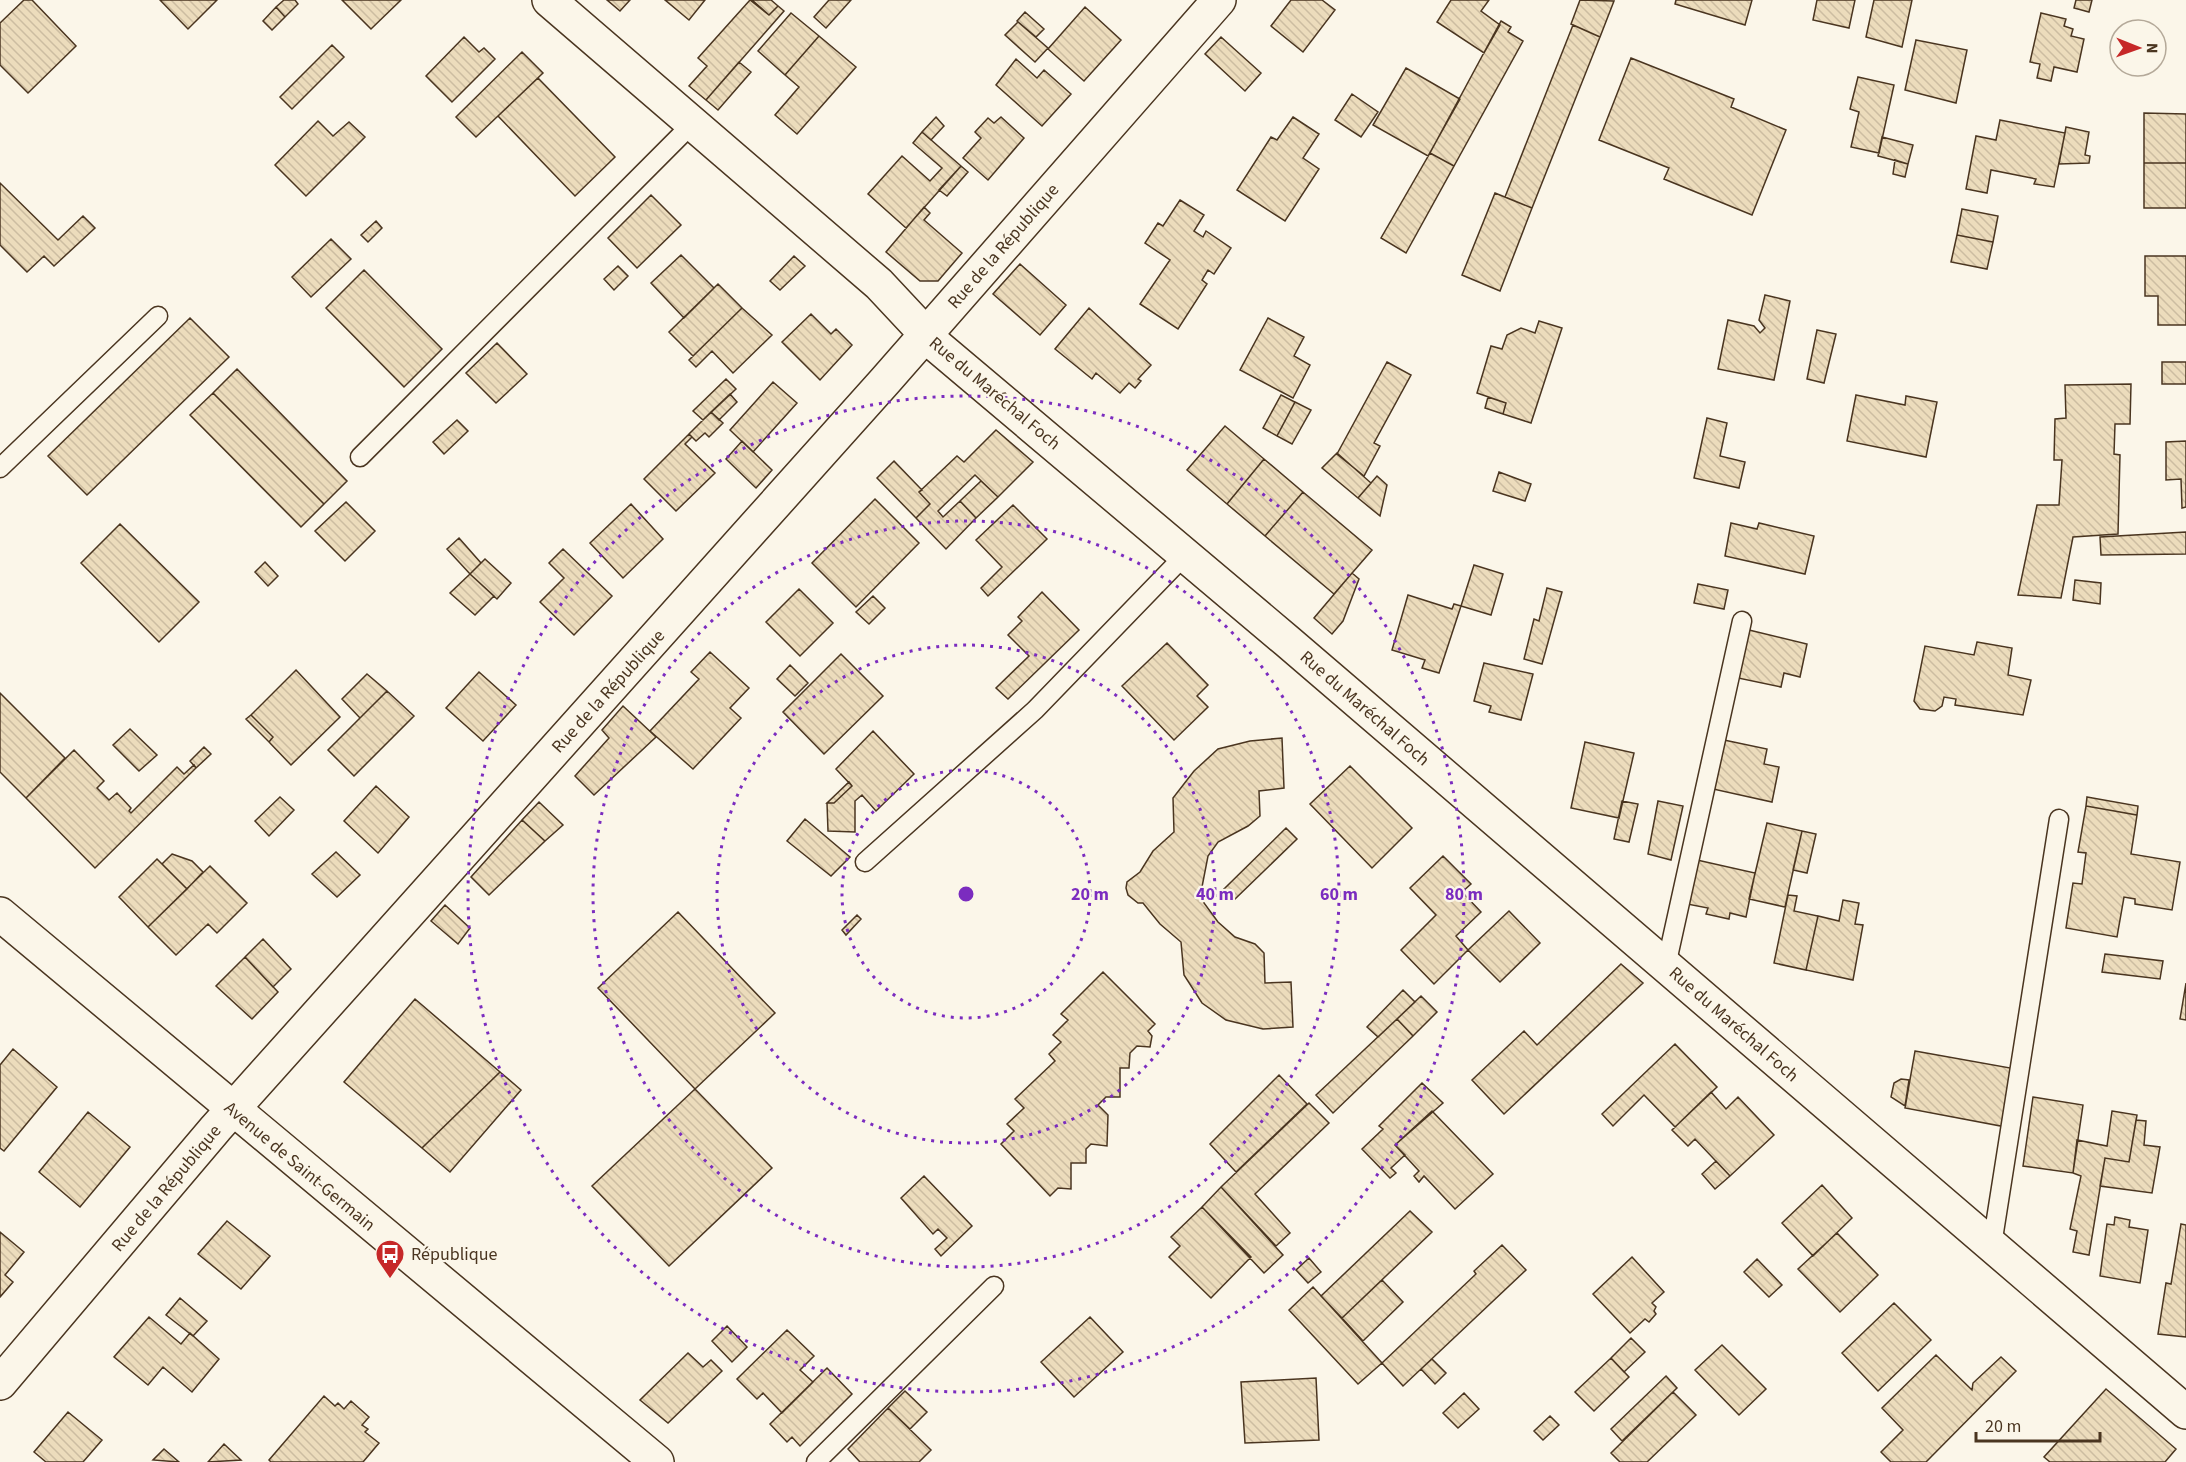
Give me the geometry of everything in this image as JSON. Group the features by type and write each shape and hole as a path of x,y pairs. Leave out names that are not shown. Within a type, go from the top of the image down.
{"street":[{"name":"Rue du Maréchal Foch","path":"549,0 879,284 926,334 2186,1412"},
{"name":"Rue de la République","path":"0,1383 233,1109 926,334 1219,0"},
{"name":"Avenue de Saint-Germain","path":"0,914 657,1462"}],"lane":[{"path":"360,457 693,123"},
{"path":"0,468 158,316"},
{"path":"864,862 1035,710 1185,555"},
{"path":"1666,966 1742,621"},
{"path":"1992,1245 2059,819"},
{"path":"816,1462 994,1286"}],"building":[{"path":"24,0 32,0 76,46 28,93 0,65 0,23"},
{"path":"160,0 217,0 188,29"},
{"path":"284,0 295,0 298,4 285,17 276,7"},
{"path":"342,0 401,0 371,29"},
{"path":"607,0 630,0 620,11"},
{"path":"665,0 705,0 689,20"},
{"path":"750,0 769,15 778,6 784,11 706,100 689,86 707,66 698,58"},
{"path":"752,0 771,0 778,6 769,15"},
{"path":"829,0 851,0 826,28 814,17"},
{"path":"1291,0 1322,0 1335,10 1303,52 1271,26"},
{"path":"1451,0 1489,0 1481,11 1500,25 1484,53 1437,22"},
{"path":"1580,0 1614,1 1600,37 1571,24"},
{"path":"1676,0 1752,0 1745,25 1675,4"},
{"path":"1817,0 1855,0 1849,28 1813,20"},
{"path":"1874,0 1912,0 1902,47 1866,37"},
{"path":"2076,0 2092,0 2089,12 2074,8"},
{"path":"276,7 285,17 272,30 263,21"},
{"path":"1085,7 1121,40 1084,81 1048,49"},
{"path":"1025,12 1044,29 1036,37 1017,21"},
{"path":"791,13 819,36 785,75 758,51"},
{"path":"2041,13 2066,19 2064,26 2073,29 2071,36 2084,39 2077,72 2054,67 2051,81 2037,78 2040,64 2030,62"},
{"path":"1501,21 1511,27 1508,32 1523,41 1454,166 1430,153"},
{"path":"1018,22 1048,48 1035,62 1005,35"},
{"path":"1573,25 1600,37 1532,208 1505,197"},
{"path":"819,36 856,67 797,134 775,115 799,87 785,75"},
{"path":"464,37 479,52 484,48 495,59 452,102 426,76"},
{"path":"1221,37 1261,73 1245,91 1205,54"},
{"path":"1916,40 1967,50 1956,103 1905,90"},
{"path":"332,45 344,57 292,109 280,97"},
{"path":"522,52 543,73 476,137 456,117"},
{"path":"1631,58 1734,99 1731,107 1786,130 1752,215 1664,179 1669,168 1599,140"},
{"path":"1016,59 1037,78 1044,70 1071,94 1042,126 996,85"},
{"path":"739,62 751,72 718,110 706,100"},
{"path":"1406,68 1460,99 1428,156 1373,125"},
{"path":"1858,77 1894,85 1879,153 1851,147 1859,112 1850,109"},
{"path":"538,78 615,157 575,196 498,116"},
{"path":"1352,94 1378,112 1361,137 1335,120"},
{"path":"2144,113 2186,114 2186,163 2144,163"},
{"path":"936,117 944,126 931,140 922,132"},
{"path":"1001,117 1024,138 988,180 963,158 981,138 975,132 988,118 994,123"},
{"path":"1293,117 1319,134 1303,158 1319,169 1285,221 1237,190 1271,137 1277,140"},
{"path":"2000,120 2065,133 2054,187 2034,184 2036,179 1991,170 1987,193 1966,189 1976,136 1996,140"},
{"path":"318,121 333,136 349,122 365,137 306,196 275,165"},
{"path":"2066,127 2089,132 2085,155 2090,156 2089,163 2059,164"},
{"path":"922,132 961,166 906,228 868,194 902,156 930,181 942,168 913,143"},
{"path":"1882,137 1913,145 1908,164 1878,156"},
{"path":"1430,153 1454,166 1406,253 1381,238"},
{"path":"1895,160 1908,164 1905,177 1893,174"},
{"path":"2144,163 2186,163 2186,208 2144,208"},
{"path":"961,166 968,172 947,196 939,190"},
{"path":"0,183 58,240 83,216 95,228 54,266 44,256 27,272 0,245"},
{"path":"1495,193 1532,208 1500,291 1462,275"},
{"path":"651,195 681,225 637,268 608,238"},
{"path":"1180,200 1204,215 1194,231 1203,237 1206,231 1231,248 1214,274 1208,270 1202,280 1207,284 1178,329 1140,304 1170,260 1145,243 1158,223 1163,226"},
{"path":"924,207 930,213 924,220 962,253 938,281 920,281 886,252"},
{"path":"1962,209 1998,216 1993,242 1957,235"},
{"path":"376,221 382,228 368,242 361,235"},
{"path":"1957,235 1993,242 1987,269 1951,262"},
{"path":"331,239 351,259 311,297 292,277"},
{"path":"681,255 714,288 684,318 651,283"},
{"path":"794,256 805,266 780,290 770,281"},
{"path":"2145,256 2186,256 2186,325 2158,325 2158,296 2145,296"},
{"path":"1020,264 1066,305 1040,335 993,294"},
{"path":"618,266 628,276 614,290 604,279"},
{"path":"364,270 442,349 404,387 326,308"},
{"path":"718,284 742,308 693,356 669,332"},
{"path":"1765,295 1790,301 1774,380 1718,369 1728,320 1754,326 1760,333 1765,328 1759,320"},
{"path":"742,308 772,335 733,373 712,351 696,367 689,360"},
{"path":"1089,308 1151,365 1138,379 1141,381 1135,388 1129,383 1120,393 1096,373 1092,379 1055,349"},
{"path":"811,314 831,334 836,329 852,345 820,380 782,342"},
{"path":"190,318 229,357 87,495 48,456"},
{"path":"1268,318 1304,337 1294,356 1310,365 1293,398 1240,370"},
{"path":"1539,321 1562,328 1531,423 1503,414 1506,403 1477,393 1491,346 1502,349 1507,335 1521,328 1535,333"},
{"path":"1817,330 1836,334 1824,383 1807,379"},
{"path":"497,343 527,374 496,403 466,373"},
{"path":"1387,362 1411,375 1374,443 1380,446 1364,476 1337,454"},
{"path":"2162,362 2186,362 2186,384 2162,384"},
{"path":"237,369 347,481 324,504 213,393"},
{"path":"726,379 736,389 703,420 693,411"},
{"path":"773,382 797,403 753,452 730,430"},
{"path":"2131,384 2130,424 2115,424 2114,454 2120,455 2118,534 2073,537 2061,598 2018,595 2037,505 2059,505 2062,460 2054,460 2055,419 2066,418 2065,385"},
{"path":"213,393 324,504 301,527 190,415"},
{"path":"730,394 737,402 719,420 711,412"},
{"path":"1281,395 1295,402 1277,436 1263,428"},
{"path":"1856,395 1905,405 1906,396 1937,402 1926,457 1847,441"},
{"path":"1488,397 1506,403 1503,414 1485,408"},
{"path":"1295,402 1311,410 1292,444 1277,436"},
{"path":"711,412 723,423 709,437 705,433 696,441 689,434"},
{"path":"1707,418 1727,423 1720,456 1745,462 1739,488 1694,478"},
{"path":"457,420 468,431 444,454 433,442"},
{"path":"1225,426 1264,459 1227,504 1187,470"},
{"path":"996,430 1033,462 998,497 975,475 938,511 943,517 960,501 976,518 946,549 916,518 930,504 919,492 957,456 964,462"},
{"path":"689,434 692,437 685,444 715,473 676,511 644,479"},
{"path":"742,441 772,470 756,488 726,459"},
{"path":"2186,441 2186,507 2182,508 2181,479 2166,480 2166,442"},
{"path":"1337,453 1371,483 1358,498 1322,468"},
{"path":"1264,459 1303,492 1265,536 1227,504"},
{"path":"894,461 922,490 919,492 930,504 916,518 877,478"},
{"path":"1499,472 1531,484 1525,501 1493,491"},
{"path":"1377,476 1387,485 1380,516 1358,498"},
{"path":"981,481 998,497 976,518 960,501"},
{"path":"1303,492 1372,550 1334,594 1265,536"},
{"path":"875,499 919,543 856,607 812,563"},
{"path":"346,502 375,531 345,561 315,531"},
{"path":"631,504 663,539 623,578 590,543"},
{"path":"1013,505 1047,539 988,596 981,588 1002,567 976,540"},
{"path":"1731,523 1757,529 1759,523 1814,536 1805,574 1725,556"},
{"path":"120,524 199,602 159,642 81,563"},
{"path":"2186,532 2186,554 2101,555 2100,537"},
{"path":"459,538 481,563 470,574 447,549"},
{"path":"563,549 612,596 574,635 540,602 564,578 549,563"},
{"path":"485,559 511,583 497,599 470,574"},
{"path":"265,562 278,576 268,586 255,572"},
{"path":"1474,565 1503,574 1491,615 1461,606"},
{"path":"1352,573 1359,579 1343,621 1332,634 1314,618"},
{"path":"470,574 494,596 475,615 450,593"},
{"path":"2075,580 2101,583 2100,604 2073,600"},
{"path":"1698,584 1728,590 1724,609 1694,603"},
{"path":"1547,588 1562,592 1542,664 1524,659 1534,619 1539,621"},
{"path":"799,589 833,623 800,656 766,622"},
{"path":"1042,592 1079,630 1008,699 996,688 1029,656 1008,635 1022,621 1018,617"},
{"path":"1408,595 1452,609 1454,604 1461,606 1439,673 1422,668 1425,660 1392,650"},
{"path":"873,596 885,608 869,624 856,612"},
{"path":"1749,630 1807,644 1800,677 1784,673 1781,687 1738,678"},
{"path":"1977,642 2012,648 2008,675 2031,680 2023,715 1955,705 1956,699 1944,697 1942,706 1935,711 1920,709 1914,701 1925,646 1974,655"},
{"path":"1167,643 1208,685 1197,696 1208,707 1174,740 1122,686"},
{"path":"710,652 749,688 730,708 741,718 693,769 650,731 699,679 691,672"},
{"path":"841,654 883,696 824,754 783,712"},
{"path":"1484,663 1533,674 1521,720 1489,712 1491,706 1474,701"},
{"path":"790,665 808,683 795,696 777,679"},
{"path":"296,670 340,717 291,765 269,742 273,737 251,715"},
{"path":"479,672 516,705 483,741 446,708"},
{"path":"367,674 387,691 360,718 342,699"},
{"path":"387,691 414,716 354,776 328,750"},
{"path":"0,693 65,758 26,798 0,772"},
{"path":"623,706 656,737 594,795 575,776 609,738 602,730"},
{"path":"251,715 273,737 269,742 246,719"},
{"path":"130,729 157,755 139,771 113,745"},
{"path":"873,731 914,774 876,811 862,795 855,801 855,832 828,831 827,803 834,803 852,786 836,769"},
{"path":"1282,738 1284,788 1259,791 1260,816 1248,826 1218,842 1208,856 1201,892 1204,903 1218,922 1235,937 1255,944 1264,953 1265,983 1291,982 1293,1027 1263,1029 1226,1020 1202,1003 1184,975 1181,942 1160,924 1143,903 1138,903 1128,895 1126,888 1127,882 1140,872 1153,851 1174,832 1173,798 1194,771 1218,749 1250,741"},
{"path":"1724,740 1767,749 1764,764 1779,767 1772,802 1713,789"},
{"path":"1585,742 1634,753 1619,818 1571,808"},
{"path":"204,747 211,754 196,768 190,761"},
{"path":"74,750 104,781 97,788 109,800 117,793 131,808 129,811 131,813 177,767 184,774 194,765 196,768 95,868 26,798"},
{"path":"1350,766 1412,828 1372,868 1310,804"},
{"path":"849,782 852,786 834,803 827,803"},
{"path":"376,786 409,817 378,853 344,821"},
{"path":"280,797 294,810 269,836 255,821"},
{"path":"2087,797 2138,806 2137,815 2086,806"},
{"path":"1622,801 1638,804 1629,842 1614,839"},
{"path":"1658,801 1683,806 1671,860 1648,854"},
{"path":"539,802 563,825 545,841 522,820"},
{"path":"2086,806 2137,815 2131,854 2180,862 2172,910 2135,904 2135,899 2124,897 2117,937 2066,928 2073,883 2082,884 2086,853 2078,852"},
{"path":"805,819 850,857 831,876 787,841"},
{"path":"522,820 545,841 489,895 471,877"},
{"path":"1767,823 1802,831 1785,907 1749,899"},
{"path":"1286,828 1297,839 1235,899 1224,889"},
{"path":"1802,831 1816,834 1807,873 1793,870"},
{"path":"336,852 360,875 337,897 312,874"},
{"path":"172,854 192,861 203,872 187,889 162,864"},
{"path":"1443,856 1471,884 1462,892 1481,912 1456,936 1468,950 1434,984 1401,950 1436,915 1410,888"},
{"path":"157,859 187,889 148,927 119,897"},
{"path":"1697,860 1755,873 1746,917 1730,913 1729,919 1706,914 1708,908 1687,904"},
{"path":"210,866 247,903 217,933 208,924 176,955 148,927"},
{"path":"1788,895 1797,896 1794,911 1818,916 1806,970 1774,963"},
{"path":"1843,900 1859,903 1855,924 1863,925 1853,980 1806,970 1818,916 1839,921"},
{"path":"445,905 470,928 458,944 431,921"},
{"path":"1509,911 1540,943 1500,982 1468,950"},
{"path":"678,912 775,1013 695,1089 598,988"},
{"path":"857,915 861,919 846,935 842,930"},
{"path":"263,939 291,969 273,987 245,957"},
{"path":"2105,954 2163,961 2160,979 2102,972"},
{"path":"245,957 278,992 252,1019 216,986"},
{"path":"1621,964 1643,983 1504,1114 1472,1080 1524,1031 1537,1045"},
{"path":"1103,972 1155,1024 1148,1031 1152,1036 1150,1047 1137,1046 1130,1053 1129,1068 1120,1068 1120,1097 1106,1097 1098,1105 1108,1115 1107,1146 1091,1144 1086,1149 1086,1163 1071,1163 1071,1189 1058,1188 1050,1196 1001,1144 1014,1131 1007,1124 1024,1108 1015,1099 1055,1061 1049,1054 1061,1042 1053,1035 1068,1020 1061,1014"},
{"path":"2186,983 2186,1020 2180,1019"},
{"path":"1403,990 1415,1002 1378,1037 1367,1027"},
{"path":"1421,996 1437,1012 1413,1036 1397,1019"},
{"path":"415,999 500,1072 422,1148 344,1082"},
{"path":"1397,1019 1413,1036 1333,1113 1316,1095"},
{"path":"1675,1044 1717,1087 1675,1127 1644,1095 1613,1126 1602,1114"},
{"path":"13,1049 57,1087 4,1151 0,1148 0,1065"},
{"path":"1915,1051 2016,1069 2006,1127 1905,1108"},
{"path":"500,1072 521,1090 450,1172 422,1148"},
{"path":"1279,1075 1307,1104 1236,1172 1210,1144"},
{"path":"1901,1079 1909,1080 1905,1106 1891,1097 1894,1083"},
{"path":"1422,1083 1443,1103 1395,1145 1405,1155 1391,1168 1396,1173 1390,1178 1362,1149 1383,1129 1379,1126"},
{"path":"695,1089 772,1168 669,1266 592,1186"},
{"path":"1711,1092 1726,1109 1738,1097 1774,1135 1730,1176 1695,1139 1688,1146 1672,1130"},
{"path":"2033,1097 2083,1105 2073,1173 2023,1166"},
{"path":"1309,1103 1329,1123 1255,1194 1290,1233 1276,1246 1221,1187"},
{"path":"1432,1111 1493,1174 1455,1209 1424,1176 1419,1182 1414,1176 1419,1171 1395,1145"},
{"path":"2112,1111 2137,1115 2129,1162 2105,1158 2089,1255 2073,1252 2077,1231 2070,1229 2081,1176 2073,1173 2077,1140 2107,1146"},
{"path":"88,1112 130,1147 80,1207 39,1172"},
{"path":"2136,1120 2146,1121 2144,1145 2160,1147 2152,1193 2100,1186 2105,1158 2129,1162"},
{"path":"1716,1161 1730,1176 1715,1189 1702,1174"},
{"path":"924,1176 972,1226 941,1256 935,1249 947,1238 938,1229 933,1234 901,1198"},
{"path":"1822,1185 1852,1218 1813,1256 1782,1223"},
{"path":"1221,1187 1283,1255 1264,1273 1202,1207"},
{"path":"1202,1207 1251,1257 1211,1298 1169,1257 1180,1246 1171,1237"},
{"path":"1410,1211 1432,1232 1342,1318 1321,1296"},
{"path":"2115,1217 2130,1220 2129,1227 2148,1230 2140,1283 2100,1276 2107,1224 2114,1225"},
{"path":"227,1221 270,1256 241,1289 198,1254"},
{"path":"2181,1224 2186,1225 2186,1337 2158,1334 2166,1283 2171,1284"},
{"path":"0,1232 24,1252 5,1275 13,1282 0,1297"},
{"path":"1837,1233 1878,1275 1840,1312 1798,1269"},
{"path":"1502,1245 1526,1270 1403,1386 1382,1363 1476,1274 1474,1271"},
{"path":"1632,1257 1664,1292 1652,1303 1656,1307 1654,1311 1656,1314 1649,1322 1645,1319 1630,1333 1593,1294"},
{"path":"1309,1258 1321,1272 1308,1283 1296,1270"},
{"path":"1757,1259 1782,1285 1769,1297 1744,1272"},
{"path":"1382,1280 1403,1302 1363,1341 1342,1318"},
{"path":"1313,1287 1382,1363 1358,1384 1289,1310"},
{"path":"180,1298 207,1321 193,1336 166,1315"},
{"path":"1894,1303 1931,1340 1878,1391 1842,1353"},
{"path":"149,1317 181,1344 190,1333 219,1359 192,1392 163,1367 148,1385 114,1357"},
{"path":"1090,1317 1123,1352 1074,1397 1041,1362"},
{"path":"727,1326 747,1347 732,1362 712,1341"},
{"path":"787,1330 814,1356 800,1370 813,1382 782,1413 763,1393 757,1399 737,1379"},
{"path":"1631,1338 1645,1352 1624,1372 1611,1358"},
{"path":"1722,1345 1766,1389 1739,1415 1695,1370"},
{"path":"688,1353 703,1367 711,1360 722,1371 668,1423 640,1400"},
{"path":"1936,1355 1972,1390 1973,1383 2001,1357 2016,1371 1926,1462 1891,1462 1881,1452 1903,1430 1882,1408"},
{"path":"1611,1358 1629,1377 1594,1411 1575,1392"},
{"path":"1432,1359 1446,1373 1435,1384 1421,1369"},
{"path":"827,1368 852,1394 800,1446 792,1437 787,1442 770,1424"},
{"path":"1666,1376 1677,1388 1622,1441 1611,1429"},
{"path":"1316,1378 1319,1440 1245,1443 1241,1382"},
{"path":"2106,1389 2176,1449 2165,1462 2050,1462 2044,1457"},
{"path":"905,1391 927,1412 910,1429 888,1408"},
{"path":"1673,1392 1696,1415 1647,1462 1620,1462 1611,1453"},
{"path":"1464,1393 1479,1409 1458,1428 1443,1413"},
{"path":"324,1396 335,1406 338,1403 344,1409 351,1401 369,1417 362,1425 368,1429 365,1432 379,1443 363,1462 271,1462 269,1460"},
{"path":"888,1408 931,1450 919,1462 860,1462 848,1449"},
{"path":"68,1412 102,1440 83,1462 46,1462 34,1452"},
{"path":"1550,1416 1559,1425 1543,1440 1534,1431"},
{"path":"224,1444 241,1460 208,1462"},
{"path":"164,1449 179,1462 153,1460"}],"place":[{"name":"République","path":"390,1280"}]}
